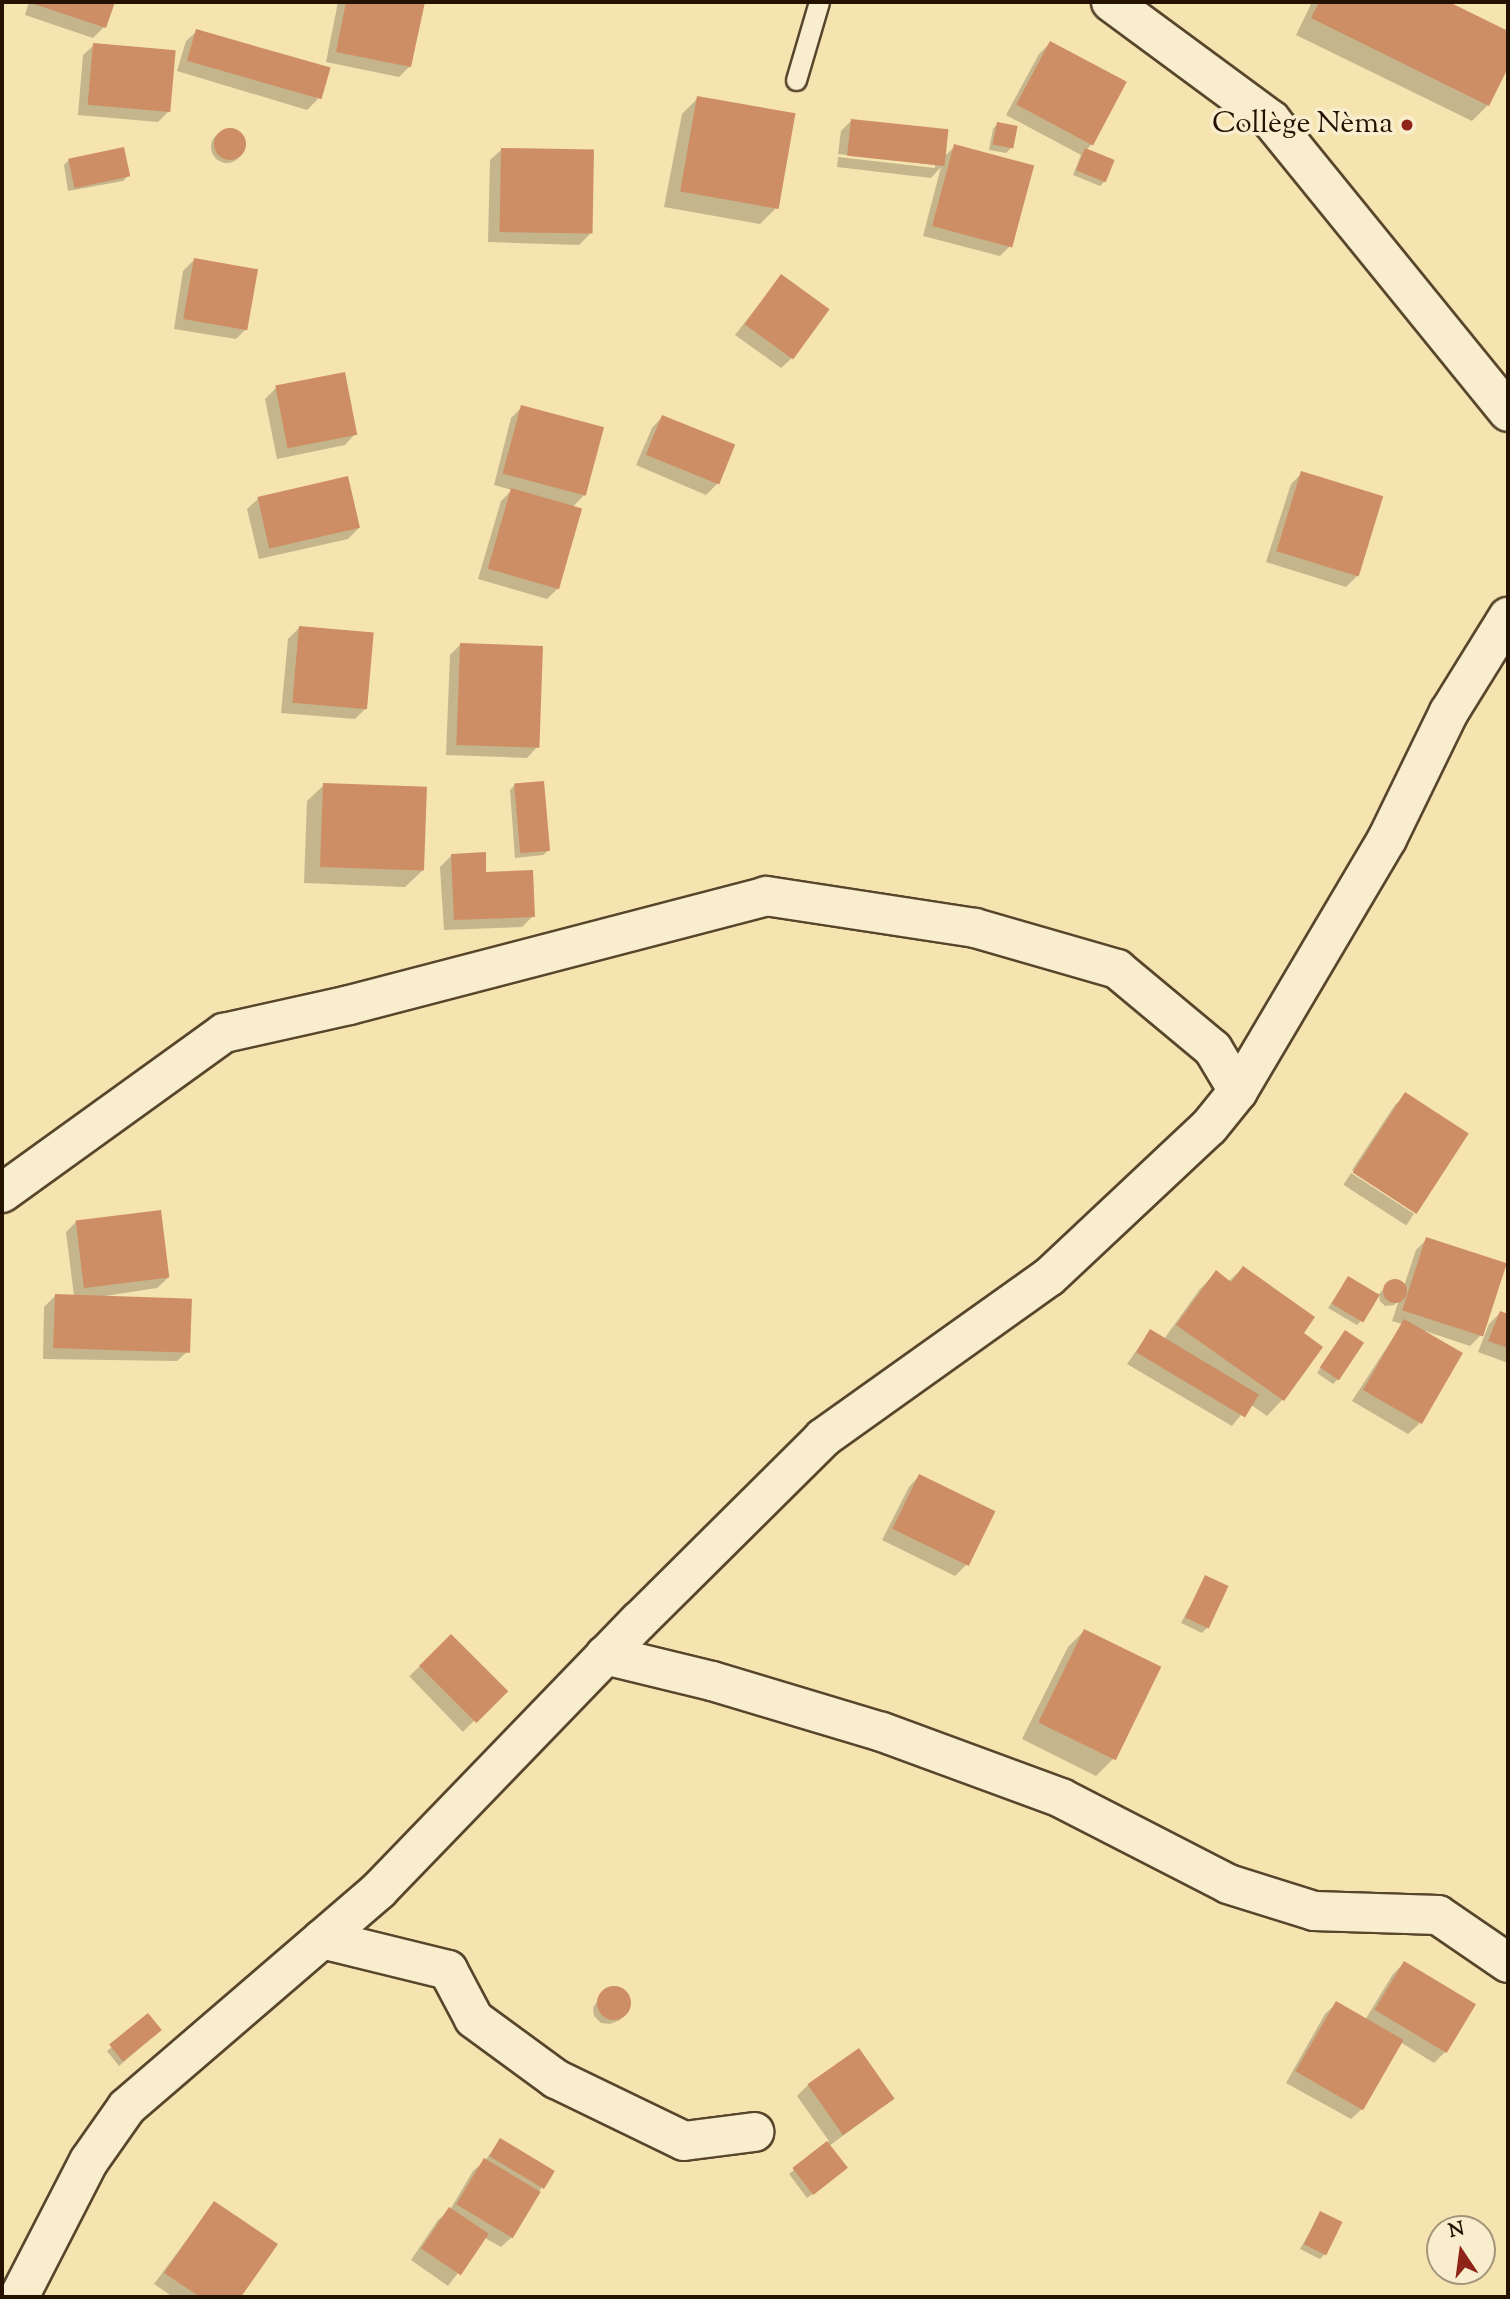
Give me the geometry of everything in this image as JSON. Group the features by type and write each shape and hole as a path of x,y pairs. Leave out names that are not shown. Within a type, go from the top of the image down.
{"street":[{"path":"1111,2 1271,120 1508,412"},
{"path":"19,2297 89,2161 127,2107 379,1890 605,1656 823,1438 1049,1277 1209,1127 1238,1091 1387,839 1449,712 1508,617"},
{"path":"2,1193 224,1032 349,1004 766,896 975,928 1117,970 1213,1049 1238,1091"},
{"path":"605,1656 712,1681 895,1736 1061,1798 1228,1884 1314,1911 1438,1915 1508,1963"},
{"path":"322,1939 448,1970 474,2019 556,2079 684,2140 754,2132"}],"lane":[{"path":"796,80 819,2"}],"building":[{"path":"115,2 106,28 34,4"},
{"path":"346,2 425,2 411,67 336,52"},
{"path":"1319,2 1449,2 1508,31 1508,68 1489,106 1311,18"},
{"path":"196,29 331,68 321,99 187,61"},
{"path":"1050,41 1127,82 1093,145 1016,105"},
{"path":"93,43 176,50 170,112 88,105"},
{"path":"697,96 795,113 779,209 680,192"},
{"path":"851,119 948,129 945,166 847,156"},
{"path":"997,122 1018,126 1013,149 993,145"},
{"path":"230,128 242,132 246,144 242,156 230,160 218,156 214,144 218,132"},
{"path":"954,144 1034,165 1012,248 932,226"},
{"path":"124,147 130,176 74,188 68,159"},
{"path":"501,148 594,150 593,234 500,232"},
{"path":"1085,148 1115,160 1106,182 1076,170"},
{"path":"194,258 258,269 247,330 183,319"},
{"path":"781,274 830,309 793,359 745,324"},
{"path":"345,372 357,435 288,448 275,386"},
{"path":"521,405 604,427 586,496 503,474"},
{"path":"662,415 735,445 719,484 646,455"},
{"path":"1301,471 1383,496 1359,576 1276,551"},
{"path":"348,476 360,528 269,549 257,497"},
{"path":"511,488 582,508 559,589 488,569"},
{"path":"299,626 374,633 367,709 292,703"},
{"path":"460,643 543,646 539,748 456,745"},
{"path":"544,781 550,851 520,853 514,784"},
{"path":"323,783 427,787 424,871 320,867"},
{"path":"486,852 486,872 533,870 535,917 454,920 451,854"},
{"path":"1405,1092 1469,1133 1416,1214 1353,1173"},
{"path":"161,1210 169,1277 84,1288 76,1220"},
{"path":"1426,1237 1507,1263 1483,1336 1402,1310"},
{"path":"1243,1266 1315,1317 1304,1333 1323,1347 1284,1401 1176,1325 1216,1270 1231,1282"},
{"path":"1348,1276 1380,1295 1363,1322 1332,1303"},
{"path":"1395,1279 1403,1283 1407,1291 1403,1299 1395,1303 1387,1299 1383,1291 1387,1283"},
{"path":"55,1294 192,1299 190,1353 53,1348"},
{"path":"1500,1311 1508,1314 1508,1348 1488,1341"},
{"path":"1404,1319 1463,1353 1422,1424 1363,1390"},
{"path":"1150,1329 1259,1394 1245,1418 1136,1352"},
{"path":"1345,1330 1364,1343 1339,1380 1320,1367"},
{"path":"919,1474 995,1511 969,1566 892,1529"},
{"path":"1205,1575 1229,1586 1209,1629 1185,1618"},
{"path":"1084,1629 1161,1667 1116,1760 1038,1722"},
{"path":"451,1634 508,1691 476,1723 419,1666"},
{"path":"1404,1961 1476,2004 1447,2053 1375,2010"},
{"path":"614,1986 626,1991 631,2003 626,2015 614,2020 602,2015 597,2003 602,1991"},
{"path":"1336,2001 1404,2040 1363,2110 1296,2071"},
{"path":"148,2013 162,2030 123,2062 109,2044"},
{"path":"859,2048 895,2099 843,2135 807,2084"},
{"path":"500,2138 555,2171 544,2189 489,2156"},
{"path":"827,2141 848,2168 813,2195 792,2168"},
{"path":"484,2158 541,2192 513,2238 456,2204"},
{"path":"214,2201 278,2244 241,2297 200,2297 164,2273"},
{"path":"449,2207 489,2234 461,2275 421,2248"},
{"path":"1320,2211 1342,2222 1326,2255 1304,2244"}],"place":[{"name":"Collège Nèma","path":"1407,125"}]}
